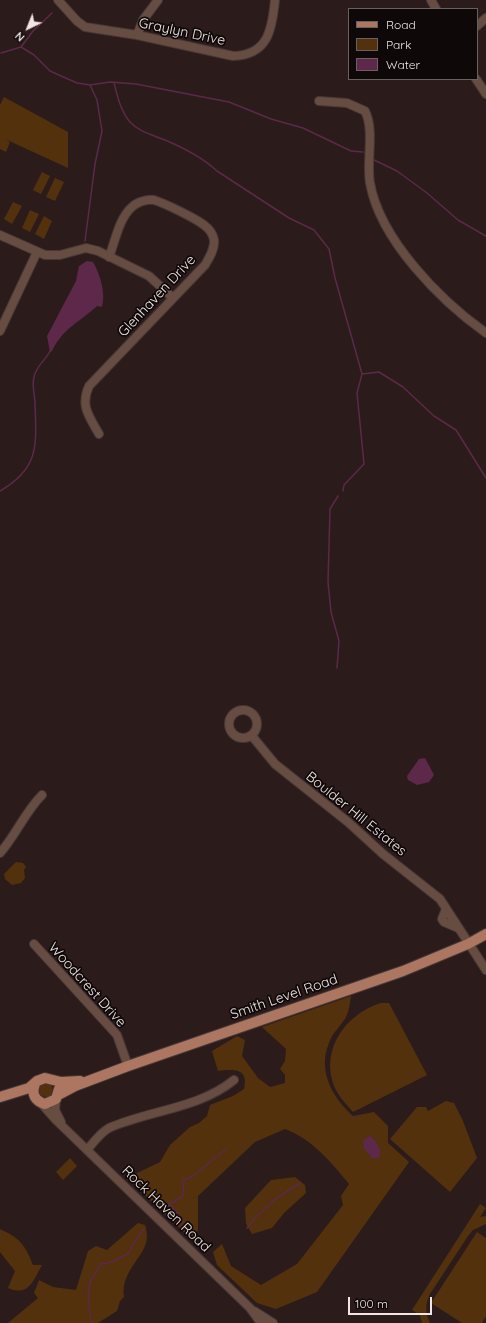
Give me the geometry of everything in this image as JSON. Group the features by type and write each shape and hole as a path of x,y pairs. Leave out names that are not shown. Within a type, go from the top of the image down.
{"main road":[{"name":"Smith Level Road","path":"57,1097 69,1089 128,1066 403,971 468,944 486,934"},
{"path":"41,1078 54,1080 59,1087 57,1097 50,1103 39,1102 24,1097 0,1097 21,1091 35,1084 41,1078"},
{"name":"Smith Level Road","path":"54,1080 88,1082"},
{"path":"35,1084 33,1092 39,1102"}],"street":[{"name":"Graylyn Drive","path":"58,0 77,21 85,27 137,35 232,56 243,55 259,47 267,38 272,27 275,0"},
{"path":"137,35 143,20 158,0"},
{"path":"478,25 486,18"},
{"path":"477,80 486,94"},
{"path":"319,102 346,104 365,111 370,126 368,169 373,196 380,214 400,247 424,279 452,308 486,333"},
{"name":"Glenhaven Drive","path":"99,434 86,411 85,395 89,386 205,265 211,256 214,239 210,231 204,225 153,200 136,203 127,211 109,257"},
{"path":"0,235 38,252 60,255 86,248 98,251 149,276 173,298"},
{"path":"0,331 38,252"},
{"name":"Boulder Hill Estates","path":"252,736 275,764 348,822 383,854 440,899 486,970"},
{"path":"0,853 35,802 42,795"},
{"name":"Woodcrest Drive","path":"34,944 117,1035 128,1066"},
{"path":"87,1150 108,1129 207,1097 223,1089 234,1080"},
{"name":"Rock Haven Road","path":"57,1097 55,1110 64,1128"},
{"name":"Rock Haven Road","path":"39,1102 250,1308 261,1323"},
{"name":"Rock Haven Road","path":"250,1308 273,1323"}],"green space":[{"path":"4,97 68,132 68,168 5,139 10,142 6,152 0,149 0,105"},
{"path":"42,172 50,176 41,194 33,190"},
{"path":"55,178 64,182 55,201 46,197"},
{"path":"13,202 22,206 12,224 4,219"},
{"path":"30,210 39,214 30,232 22,228"},
{"path":"44,216 52,221 44,239 35,234"},
{"path":"16,862 23,863 26,867 24,870 25,878 21,883 12,885 5,879 4,874"},
{"path":"351,996 347,1015 332,1036 326,1053 326,1074 329,1083 339,1101 353,1116 374,1112 388,1126 388,1143 409,1162 317,1292 276,1309 257,1303 217,1265 213,1252 222,1244 231,1266 261,1285 297,1264 343,1205 341,1196 349,1184 320,1152 295,1133 285,1129 255,1142 198,1196 198,1230 194,1236 189,1237 127,1178 160,1162 170,1145 190,1127 199,1123 207,1116 210,1105 233,1096 244,1089 244,1077 239,1071 218,1071 212,1051 237,1036 245,1040 242,1056 258,1078 270,1087 285,1083 285,1075 280,1069 285,1061 286,1049 262,1027"},
{"path":"381,1003 389,1003 427,1075 353,1112 336,1090 331,1076 330,1062 333,1049 338,1036 346,1025 368,1008"},
{"path":"43,1083 49,1083 53,1087 53,1093 49,1097 43,1097 39,1093 39,1087"},
{"path":"446,1101 454,1103 463,1121 477,1158 450,1192 390,1139 417,1107 426,1107 428,1111"},
{"path":"70,1158 77,1166 63,1180 56,1172"},
{"path":"295,1177 305,1185 306,1193 284,1213 272,1228 252,1234 246,1224 245,1208 271,1180"},
{"path":"480,1204 486,1208 480,1217 486,1216 486,1224 473,1230 468,1236 430,1294 426,1308 430,1323 422,1323 419,1312 418,1314 412,1310"},
{"path":"138,1223 145,1225 147,1237 146,1244 129,1272 124,1288 124,1297 120,1301 117,1311 98,1323 8,1323 38,1298 34,1293 39,1280 53,1287 76,1290 88,1251 96,1246 107,1250"},
{"path":"0,1229 12,1235 21,1242 33,1265 42,1265 33,1282 26,1289 15,1290 8,1288 15,1271 0,1252"},
{"path":"477,1232 486,1238 486,1316 482,1323 462,1323 431,1303"}],"water":[{"path":"87,261 93,262 100,278 103,290 102,307 97,306 72,326 61,337 50,352 47,336 76,281 79,266"},
{"path":"425,758 434,775 429,782 417,785 408,780 407,776 419,759"},
{"path":"371,1136 379,1148 379,1158 372,1158 364,1149 363,1140"}],"waterway":[{"path":"1,53 21,47 33,31 52,13"},
{"path":"21,47 34,55 50,71 77,83 90,85 110,82 136,84 229,102 271,119 303,128 351,151 363,152"},
{"path":"114,83 122,108 130,122 142,131 179,146 199,157 217,171 289,218 314,230 329,249 335,278 362,374 357,393 364,464 344,485 343,491"},
{"path":"85,241 95,164 102,131 97,100 90,85"},
{"path":"372,159 397,171 427,193 458,220 486,236"},
{"path":"0,491 23,473 33,453 36,430 33,380 35,373 50,351"},
{"path":"362,374 379,372 403,387 434,416 456,430 486,478"},
{"path":"337,668 339,641 331,612 328,582 330,509 338,496"},
{"path":"165,1207 183,1196 184,1180 193,1176 226,1149"},
{"path":"247,1228 254,1219 274,1200 300,1183"},
{"path":"169,1205 175,1210 183,1223 188,1227"},
{"path":"91,1323 88,1295 90,1282 101,1264 112,1262 129,1253 133,1244 144,1229"}]}
